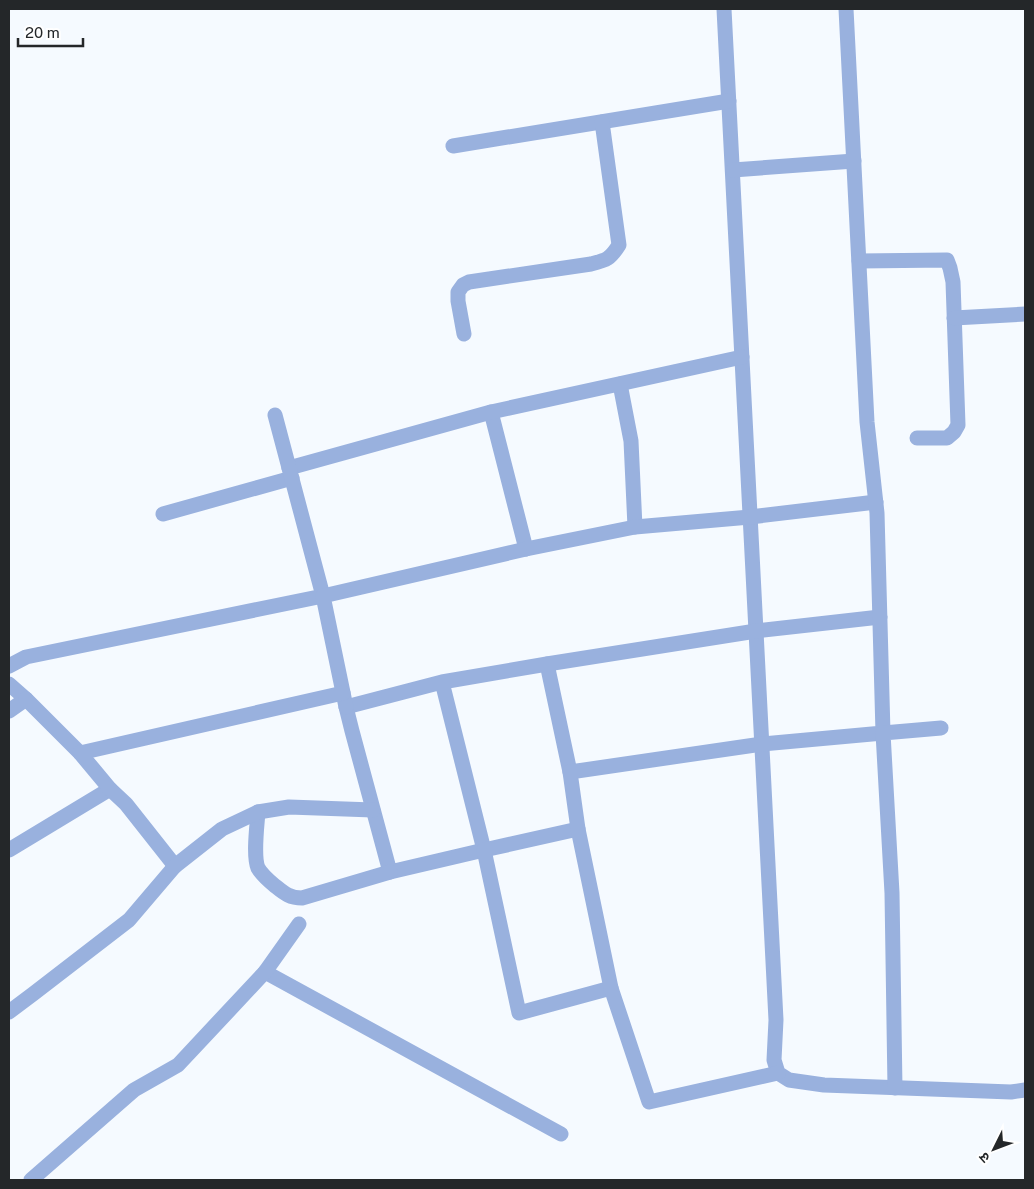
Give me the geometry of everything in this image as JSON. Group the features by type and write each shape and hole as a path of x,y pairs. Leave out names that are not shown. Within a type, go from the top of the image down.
{"street":[{"path":"724,9 776,1020 774,1060 778,1073 789,1080 824,1085 1011,1092 1025,1090"},
{"path":"846,9 867,422 877,513 883,733 892,893 896,1088"},
{"path":"453,146 729,101"},
{"path":"464,334 458,301 458,292 463,285 469,282 591,264 612,256 619,245 602,122"},
{"path":"733,170 854,161"},
{"path":"859,262 947,260 950,268 953,282 958,425 947,438 917,438"},
{"path":"954,318 1025,314"},
{"path":"163,514 491,412 742,357"},
{"path":"620,384 631,441 635,527"},
{"path":"491,412 526,549"},
{"path":"275,415 323,596 352,731 390,872"},
{"path":"9,666 26,658 323,596 526,549 635,527 750,517 876,502"},
{"path":"80,753 345,700 547,664 756,631 880,617"},
{"path":"547,664 570,772 578,829 611,988 649,1102 778,1073"},
{"path":"442,682 484,850 520,1013 611,988"},
{"path":"9,684 80,753 110,789 126,804 175,866"},
{"path":"9,711 26,699"},
{"path":"570,772 762,744 941,728"},
{"path":"9,850 110,789"},
{"path":"9,1012 129,920 175,866 222,829 258,812 289,807 373,810"},
{"path":"258,812 257,866 263,875 284,893 294,898 302,898 390,872 578,829"},
{"path":"31,1180 134,1090 178,1065 265,972 299,924"},
{"path":"265,972 561,1134"}]}
